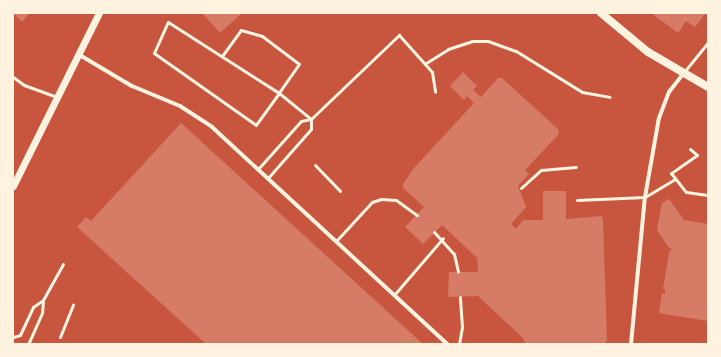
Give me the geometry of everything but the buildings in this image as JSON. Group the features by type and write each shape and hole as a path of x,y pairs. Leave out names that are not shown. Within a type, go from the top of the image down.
{"main road":[{"path":"601,13 648,52 683,74 708,87"}],"street":[{"path":"13,186 99,13"},
{"path":"78,54 132,86 180,106 212,127 337,240 447,344"},
{"path":"631,344 645,197 659,118 669,92 683,74"}],"lane":[{"path":"222,56 241,30 262,36 299,64 279,93 256,125 154,53 168,22 279,93 311,120 311,129 268,178"},
{"path":"258,168 301,121 311,120 400,35 426,63 432,72 435,92"},
{"path":"426,63 448,49 472,40 488,41 516,51 582,92 610,97"},
{"path":"683,74 708,42"},
{"path":"13,76 24,85 57,97"},
{"path":"690,150 697,155 671,173 686,192 708,195"},
{"path":"315,165 340,191"},
{"path":"521,188 541,170 576,167"},
{"path":"577,200 645,197 675,179"},
{"path":"337,240 372,202 382,199 396,200 417,215"},
{"path":"434,232 443,238 454,254 458,272"},
{"path":"394,295 443,238"},
{"path":"28,344 42,313 43,300 63,264"},
{"path":"459,344 462,327 460,296"},
{"path":"13,337 20,335 33,307 43,300"},
{"path":"60,337 73,305"}]}
